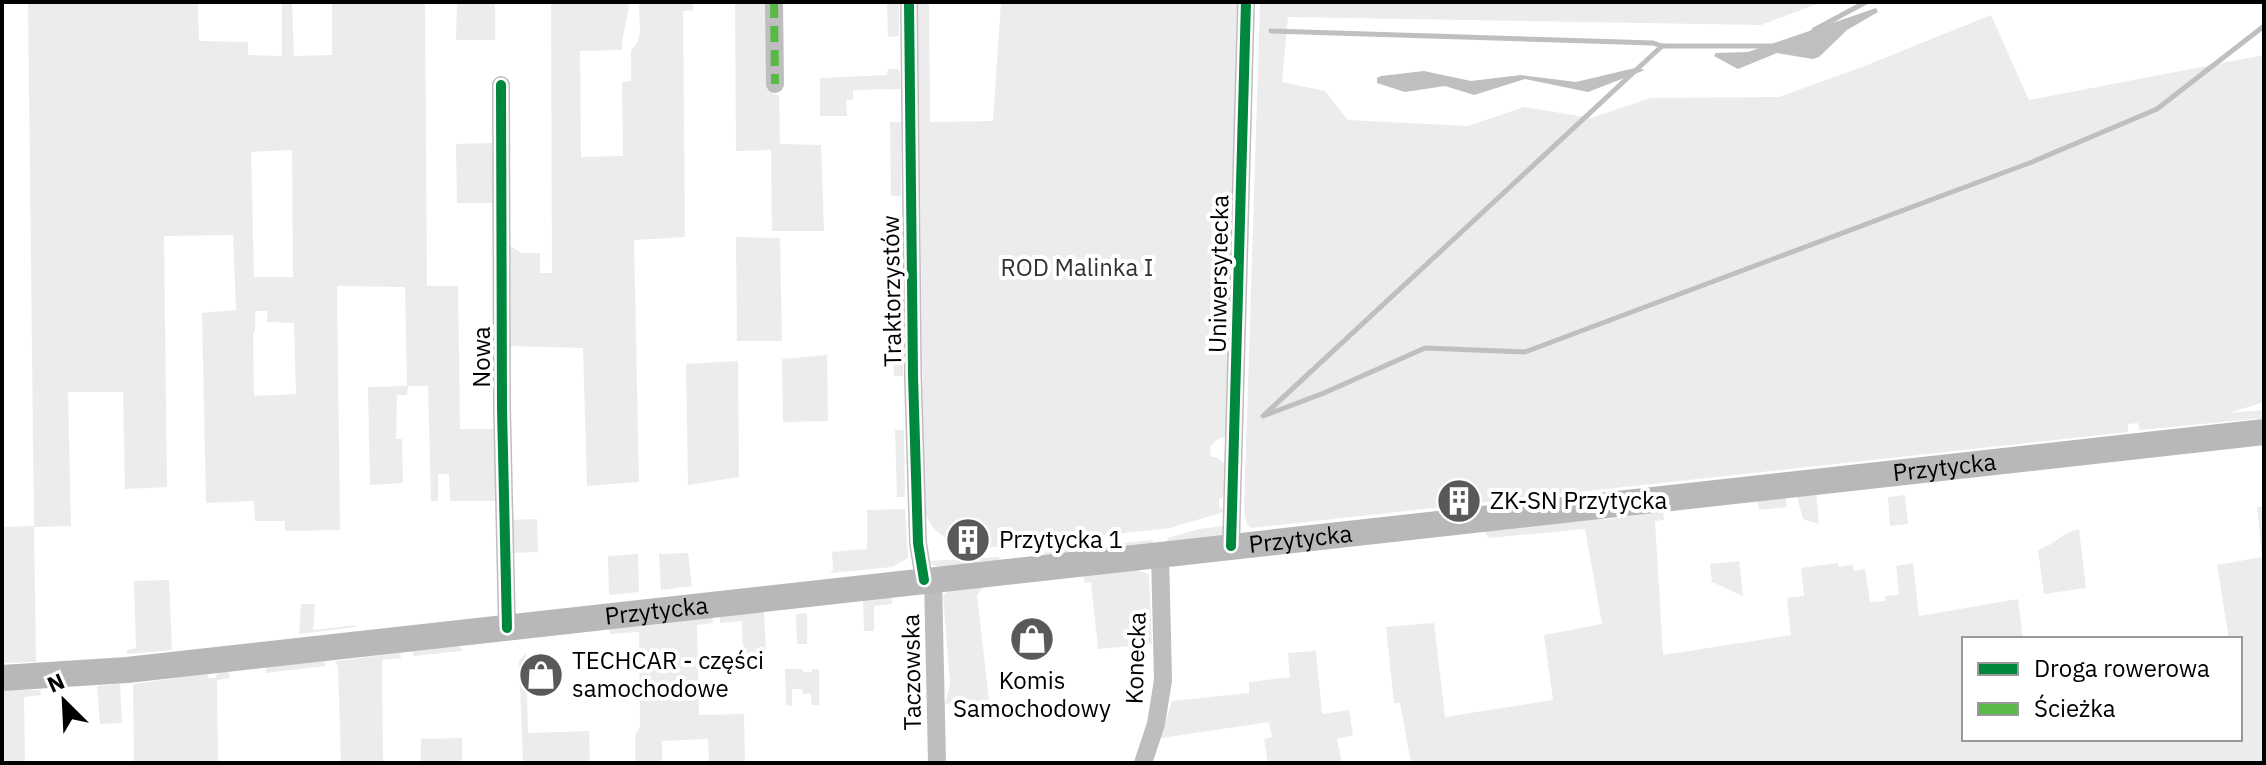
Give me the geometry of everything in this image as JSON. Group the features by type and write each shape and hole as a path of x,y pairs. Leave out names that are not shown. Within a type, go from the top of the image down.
{"main road":[{"name":"Przytycka","path":"2,678 127,670 2264,432"}],"street":[{"path":"774,2 775,84"},
{"name":"Traktorzystów","path":"909,2 918,543 928,580"},
{"name":"Uniwersytecka","path":"1231,546 1246,2"},
{"name":"Nowa","path":"501,85 507,628"},
{"name":"Konecka","path":"1143,763 1156,724 1163,680 1160,554"},
{"name":"Taczowska","path":"928,580 937,763"}],"green space":[{"path":"28,2 198,2 199,41 248,42 248,55 282,56 282,2 292,2 294,56 332,55 332,2 425,2 427,286 458,286 460,429 497,429 499,501 450,501 449,474 438,474 438,501 431,501 428,386 408,386 407,395 397,395 396,439 402,439 403,483 370,485 368,387 407,386 405,287 337,286 340,530 285,531 285,521 255,521 254,501 206,503 202,313 236,310 233,235 164,236 167,487 125,489 123,392 68,392 71,526 34,527 36,662 2,663 2,527 34,526","holes":["292,150 293,277 254,277 251,152","255,311 267,311 267,322 294,323 296,394 254,396"]},
{"path":"457,2 495,2 495,40 456,40"},
{"path":"551,2 629,2 622,50 580,51 581,157 623,156 622,82 631,81 631,51 640,31 639,2 693,2 693,10 683,11 685,237 634,240 639,482 587,486 583,348 507,346 510,246 522,253 540,253 540,273 552,273"},
{"path":"735,2 768,2 772,94 779,95 780,144 821,145 824,231 772,231 771,150 736,151"},
{"path":"887,2 899,2 899,36 888,37"},
{"name":"ROD Malinka I","path":"918,2 929,2 930,122 993,121 1001,2 1237,2 1226,436 1210,447 1211,457 1224,463 1225,496 1219,499 1219,507 1225,511 1171,528 976,549 974,533 961,534 962,548 954,549 954,541 935,530 929,521 924,511"},
{"path":"1260,2 1822,2 1761,25 1288,17 1282,82 1325,91 1348,120 1468,126 1524,107 1591,118 1651,98 1779,97 1991,15 2029,100 2264,55 2264,402 2229,413 2264,410 2264,418 2139,430 2138,423 2128,424 2128,432 1251,528 1244,512"},
{"path":"888,69 899,69 901,89 853,90 853,100 846,100 847,116 820,116 820,78 887,75"},
{"path":"890,122 901,122 901,196 891,196"},
{"path":"492,143 496,203 457,203 456,144"},
{"path":"736,237 780,238 782,341 737,341"},
{"path":"892,293 903,293 903,376 894,376"},
{"path":"827,355 828,421 783,422 782,359"},
{"path":"738,361 739,477 688,485 686,364"},
{"path":"895,430 904,430 905,497 897,497"},
{"path":"1816,491 1819,524 1803,519 1796,493"},
{"path":"1785,494 1787,507 1759,510 1757,497"},
{"path":"1905,495 1908,524 1890,526 1888,497"},
{"path":"2257,507 2264,507 2264,763 1411,763 1400,703 1394,703 1386,627 1434,623 1445,717 1553,700 1544,635 1602,624 1585,529 1488,538 1485,531 1594,515 1604,520 1663,511 1664,520 1655,521 1663,655 1791,635 1787,598 1804,596 1801,568 1838,563 1839,567 1853,565 1854,571 1865,569 1870,602 1885,601 1885,596 1899,595 1896,566 1913,563 1919,616 2018,599 2023,637 1962,637 1962,741 2242,741 2242,637 2229,637 2217,565 2262,557"},
{"path":"905,509 908,558 892,567 830,573 833,570 832,552 867,549 867,510"},
{"path":"537,519 538,552 511,553 510,520"},
{"path":"1224,526 1220,536 1166,542 1168,538 1199,529"},
{"path":"2079,529 2086,588 2044,594 2038,550"},
{"path":"1152,540 1154,545 1045,558 1044,552"},
{"path":"688,553 692,586 661,590 659,554"},
{"path":"638,554 639,592 609,595 608,556"},
{"path":"999,557 1000,563 963,569 944,568 929,561"},
{"path":"1739,561 1743,596 1712,582 1710,564"},
{"path":"1136,570 1149,574 1152,644 1098,649 1091,582 1084,583 1084,574"},
{"path":"169,580 172,650 127,654 127,650 136,648 134,581"},
{"path":"984,587 977,595 989,700 945,704 950,684 943,596 949,590"},
{"path":"891,597 892,604 874,606 874,631 864,631 863,600"},
{"path":"301,604 315,604 313,630 356,627 299,634"},
{"path":"764,612 766,652 743,654 742,621 720,623 720,616"},
{"path":"807,613 807,644 797,644 796,614"},
{"path":"712,617 713,623 697,625 699,715 744,714 745,763 709,763 708,739 662,741 662,763 635,763 635,735 640,726 639,632 610,634 610,628"},
{"path":"460,646 462,651 413,656 413,651"},
{"path":"1316,651 1322,714 1349,710 1353,735 1337,739 1342,763 1268,763 1264,739 1272,737 1269,722 1161,738 1172,701 1249,693 1249,682 1290,677 1288,653"},
{"path":"400,653 401,658 382,660 383,763 341,763 336,661"},
{"path":"526,653 528,733 589,731 590,763 523,763 519,661"},
{"path":"324,661 326,666 266,673 266,667"},
{"path":"785,669 812,672 812,669 819,669 819,705 811,705 811,694 803,694 802,689 792,689 792,706 786,705"},
{"path":"229,671 230,678 217,680 218,763 134,763 133,684 207,674 209,678 216,678 217,673"},
{"path":"120,684 122,723 100,724 97,686"},
{"path":"2,690 40,690 41,695 24,697 25,763 2,763"},
{"path":"462,738 462,763 421,763 421,739"}],"shaded area":[{"path":"1876,8 1878,12 1847,30 1813,59 1777,53 1738,69 1714,56 1716,53 1748,52"},
{"path":"1635,68 1645,70 1588,92 1525,79 1474,95 1445,86 1405,92 1377,83 1377,78 1381,76 1424,71 1471,81 1521,75 1576,82"}],"waterway":[{"path":"1814,30 1866,2"},
{"path":"1662,46 1263,416 1324,393 1425,348 1525,352 2032,162 2157,109 2264,26"},
{"path":"1271,31 1653,43 1662,46 1772,46"}],"marked path":[{"path":"774,2 775,84"}],"cycle path":[{"path":"909,2 913,375 918,543 924,580"},
{"path":"1231,546 1246,2"},
{"path":"501,85 502,408 507,628"}],"place":[{"name":"ZK-SN Przytycka","path":"1459,501"},
{"name":"Przytycka 1","path":"968,540"},
{"name":"Komis Samochodowy","path":"1032,639"},
{"name":"TECHCAR - części samochodowe","path":"541,675"}]}
